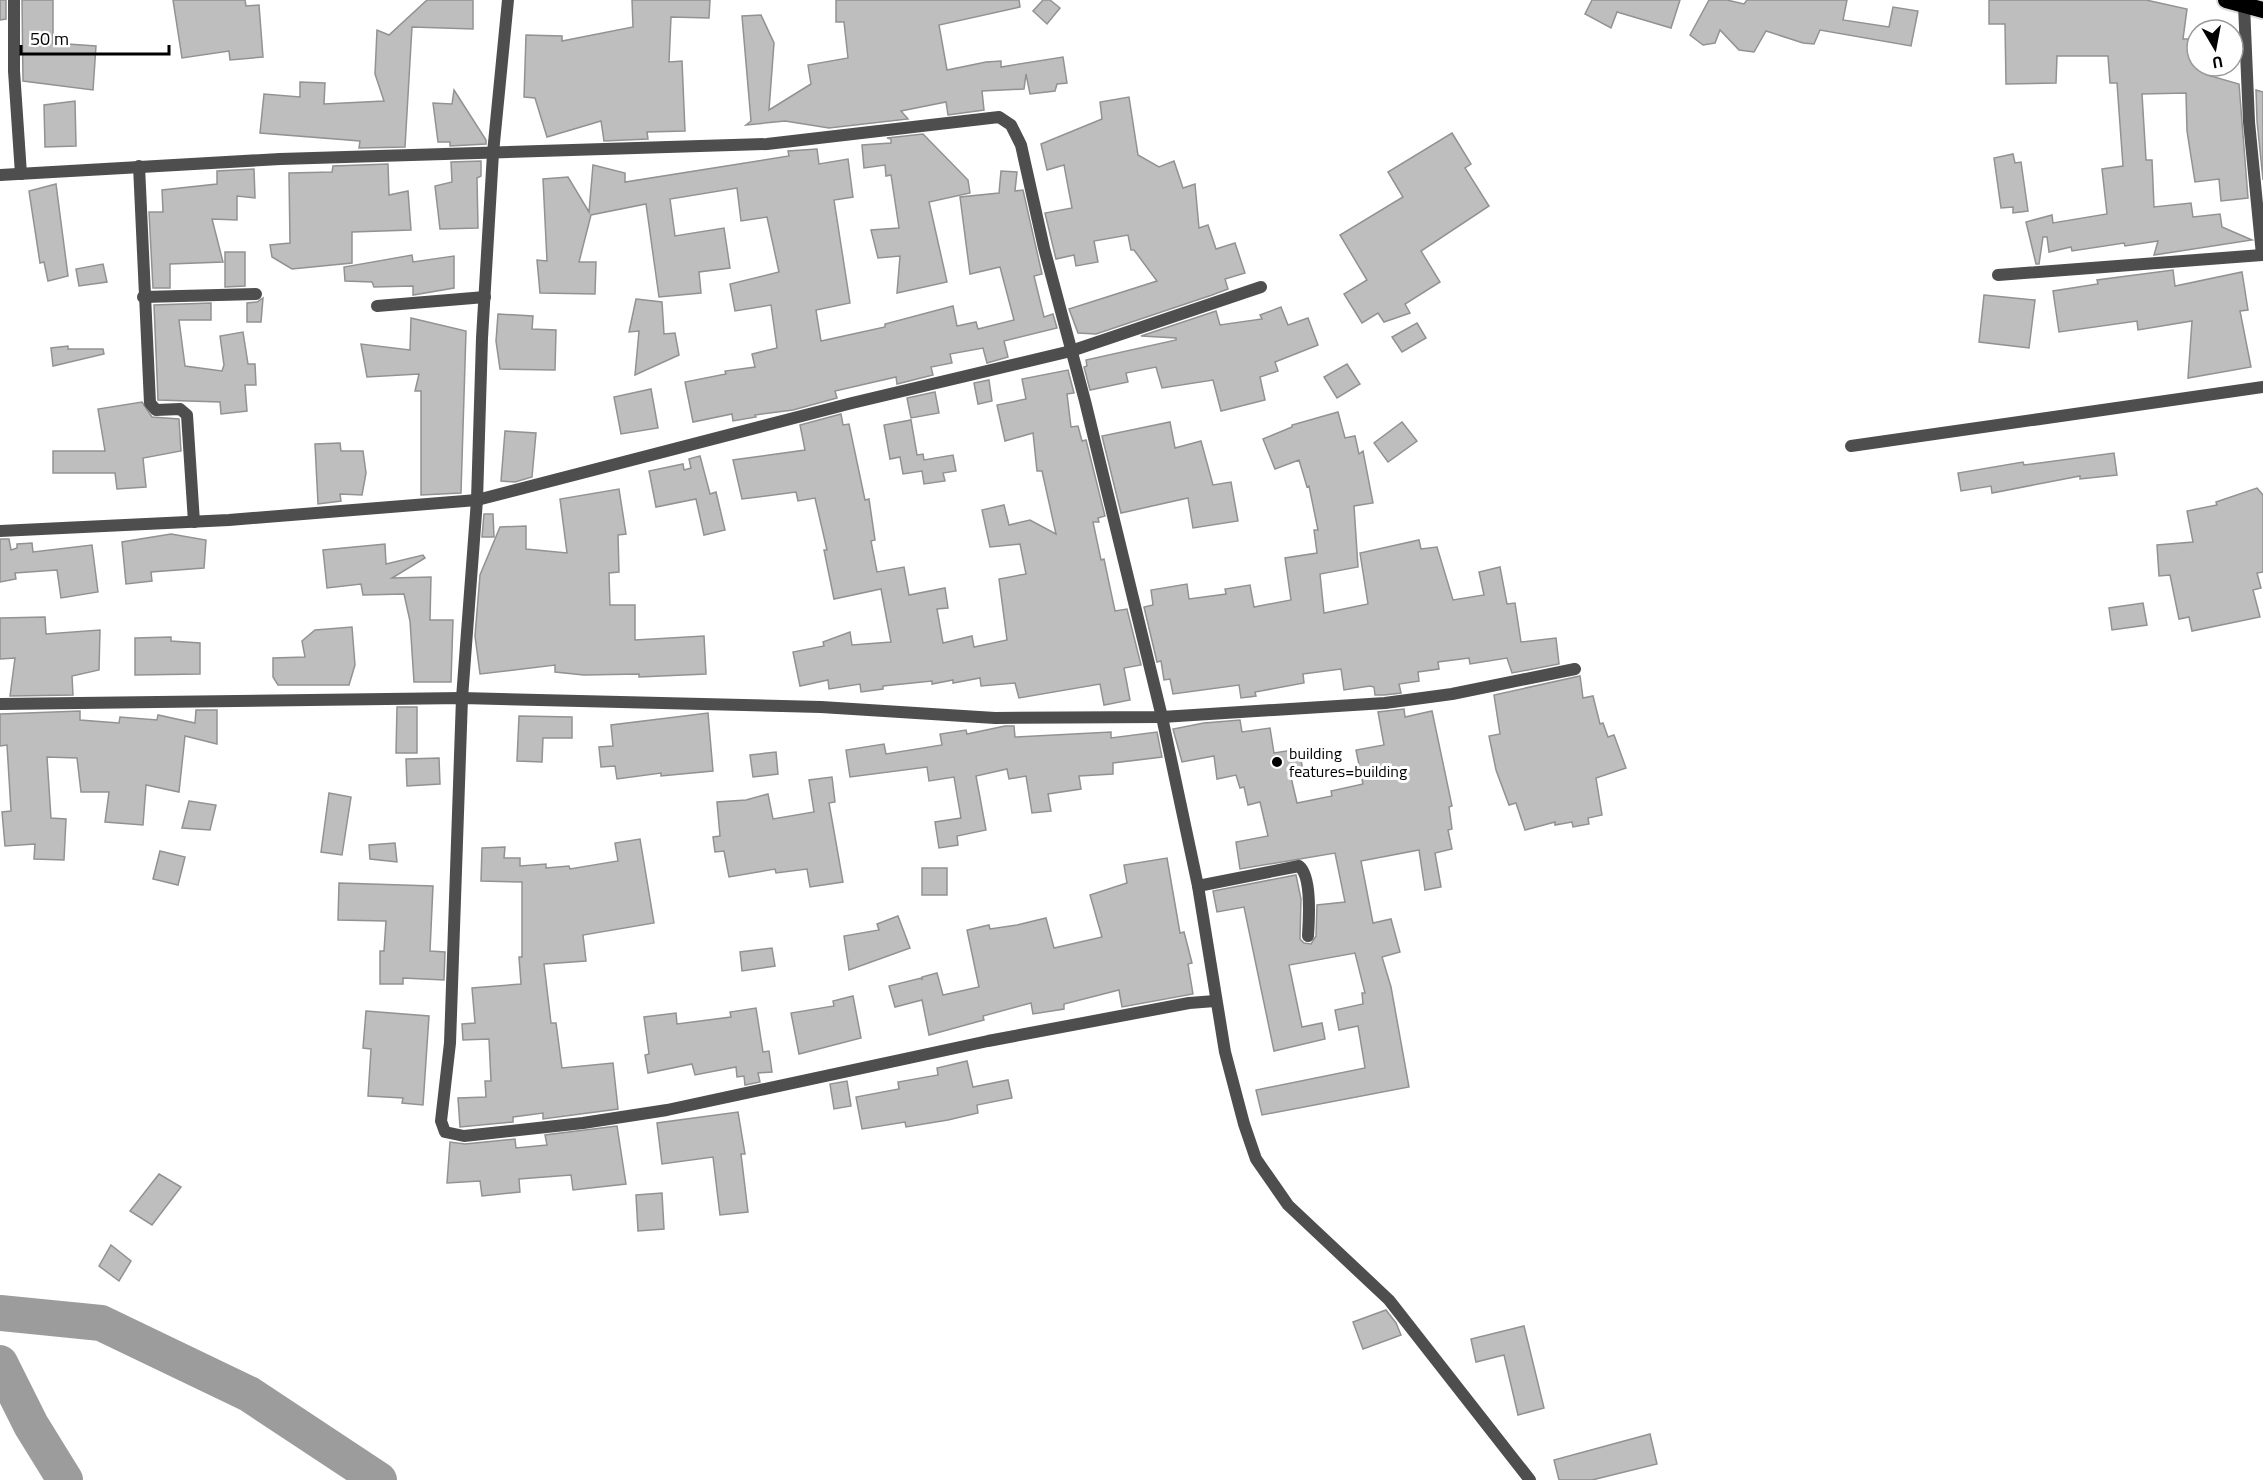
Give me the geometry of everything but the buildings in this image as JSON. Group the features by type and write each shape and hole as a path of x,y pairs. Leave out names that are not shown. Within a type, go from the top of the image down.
{"highway":[{"path":"2226,0 2263,10"}],"street":[{"path":"14,0 14,71 21,174"},
{"path":"508,0 484,297 477,500 462,698 450,1042 441,1121 445,1132 464,1136 583,1123 667,1110 988,1041 1189,1003 1215,1001"},
{"path":"1998,275 2262,258 2250,132 2244,5"},
{"path":"0,175 139,166 767,144 999,117 1011,125 1021,145 1162,717 1198,886 1211,959 1215,1001 1233,1083 1256,1159 1288,1205 1389,1300 1530,1480"},
{"path":"139,166 143,297 150,403 156,410 180,409 187,415 194,522"},
{"path":"0,531 194,522 477,500 852,403 1071,351 1261,287"},
{"path":"143,297 256,294"},
{"path":"377,306 484,297"},
{"path":"1851,446 2263,387"},
{"path":"0,704 462,698 802,706 1048,719 1162,717 1385,703 1452,694 1575,669"},
{"path":"1198,886 1299,866 1305,874 1310,908 1308,936"}],"waterway":[{"path":"0,1313 101,1323 249,1394 379,1480"},
{"path":"0,1363 31,1425 65,1480"}],"place":[{"name":"building features=building","path":"1277,762"}]}
